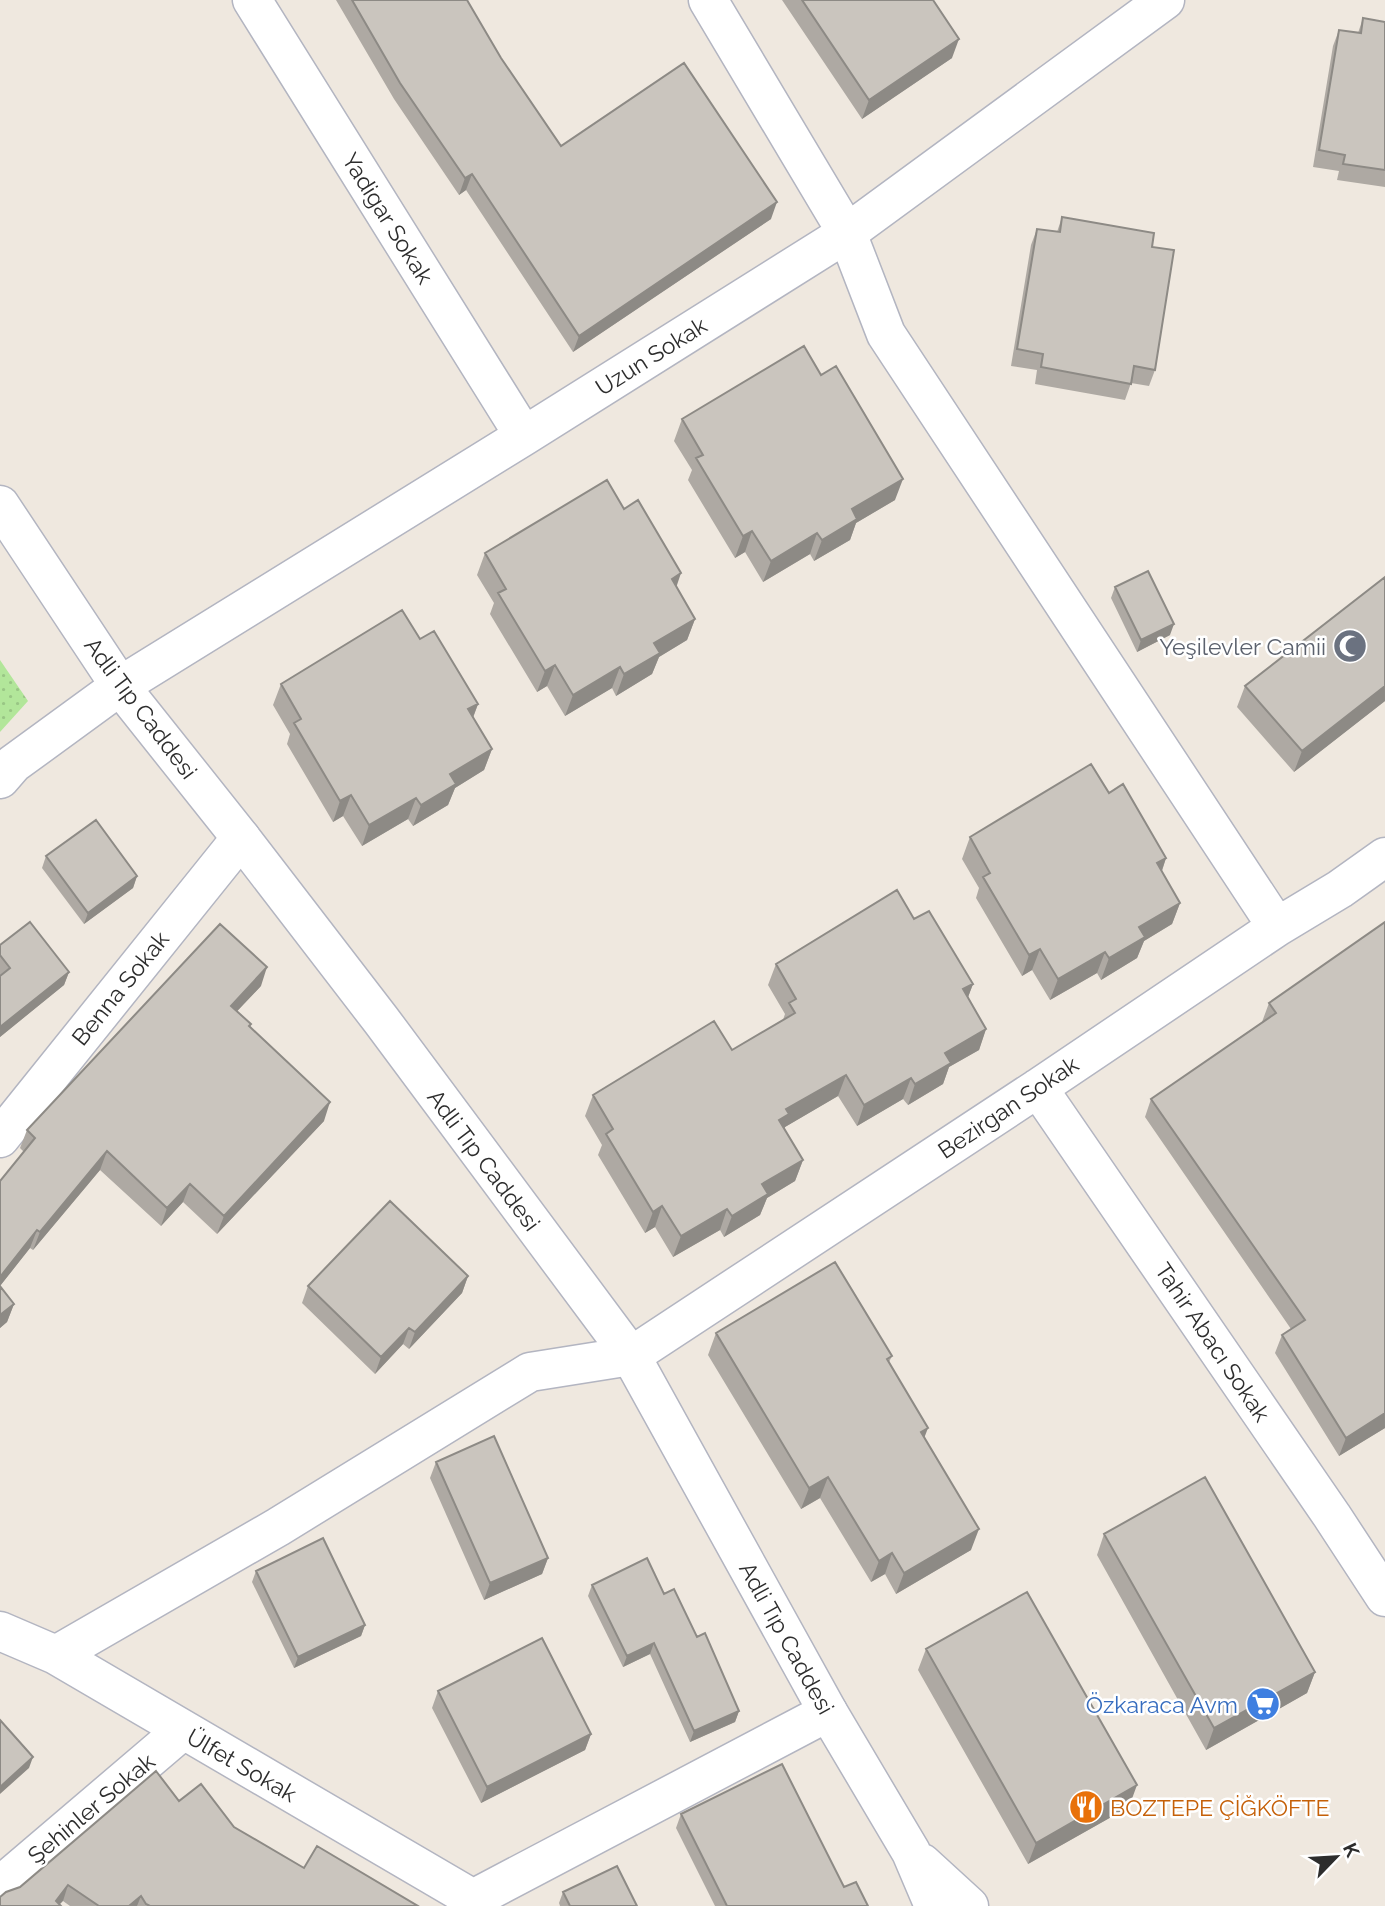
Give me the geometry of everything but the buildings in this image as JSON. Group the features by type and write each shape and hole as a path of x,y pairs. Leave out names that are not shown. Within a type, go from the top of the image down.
{"street":[{"name":"Yadigar Sokak","path":"252,0 524,436"},
{"path":"708,0 846,233 886,334 1277,927"},
{"name":"Uzun Sokak","path":"0,779 13,764 120,686 846,233 1156,3"},
{"name":"Adli Tıp Caddesi","path":"0,505 120,686 241,838 380,1020 631,1356 828,1712 911,1852 934,1906"},
{"name":"Benna Sokak","path":"0,1138 241,838"},
{"name":"Bezirgan Sokak","path":"631,1356 1385,857"},
{"name":"Tahir Abacı Sokak","path":"1038,1088 1385,1597"},
{"path":"56,1655 278,1527 530,1372 631,1356"},
{"name":"Ülfet Sokak","path":"0,1631 56,1655 477,1902"},
{"path":"477,1902 828,1712"},
{"name":"Şehinler Sokak","path":"0,1886 183,1730"},
{"name":"Adli Tıp Caddesi","path":"911,1852 969,1906"}],"green space":[{"path":"0,660 28,701 0,732"}],"place":[{"name":"Yeşilevler Camii","path":"1350,646"},
{"name":"Özkaraca Avm","path":"1263,1704"},
{"name":"BOZTEPE ÇİĞKÖFTE","path":"1086,1807"}]}
